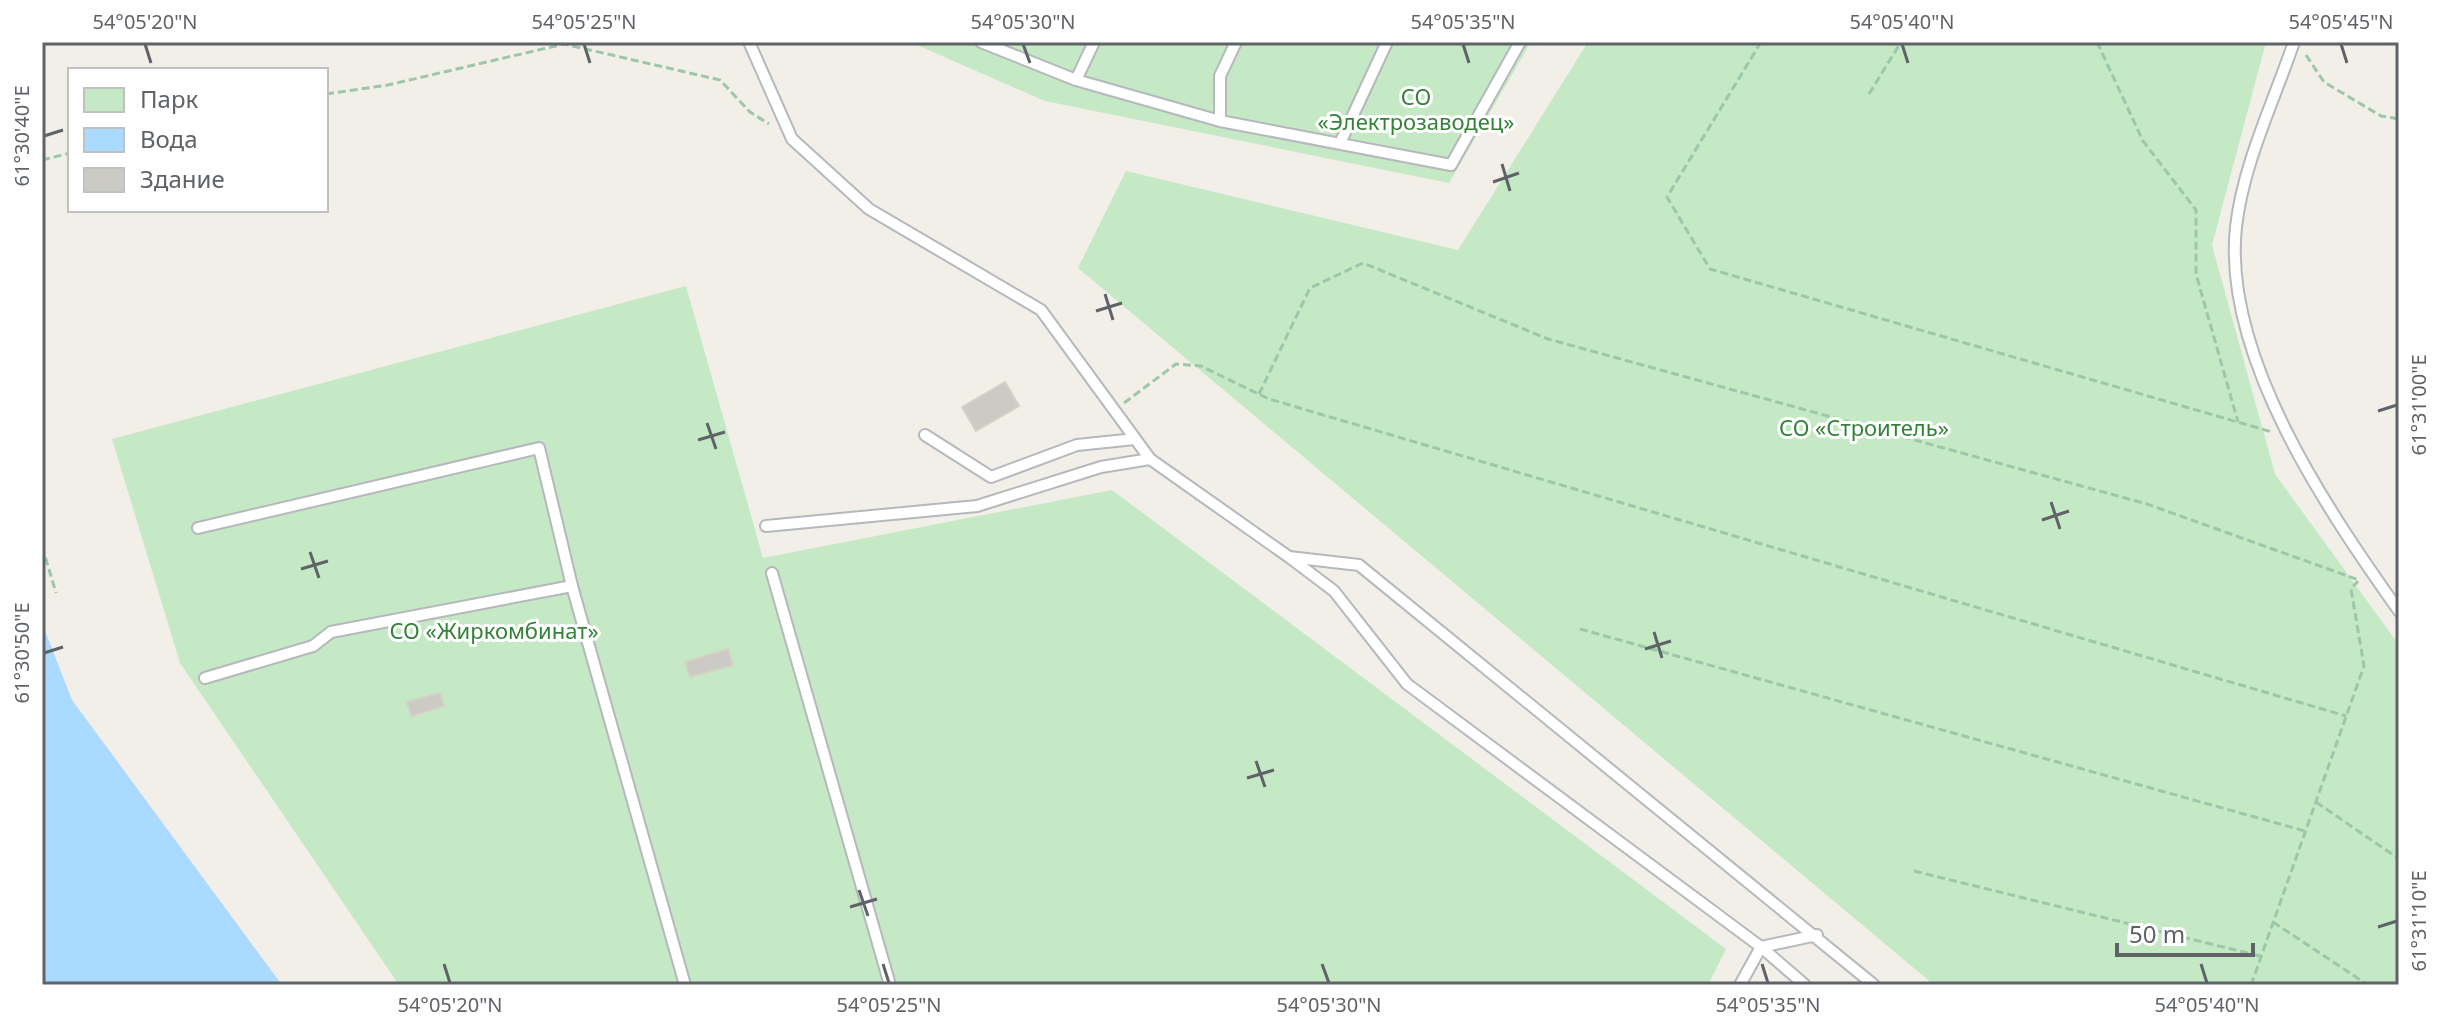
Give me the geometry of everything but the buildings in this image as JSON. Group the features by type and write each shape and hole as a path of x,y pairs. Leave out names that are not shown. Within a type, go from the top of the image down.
{"lane":[{"path":"749,42 792,139 869,209 1041,310 1150,459 1334,591 1407,684 1761,947 1805,985"},
{"path":"981,42 1076,80 1220,121 1341,141 1451,165 1520,42"},
{"path":"1076,80 1094,42"},
{"path":"1220,121 1220,76 1236,42"},
{"path":"1341,141 1387,42"},
{"path":"2294,42 2243,189 2236,227 2235,270 2243,314 2287,436 2326,506 2399,611"},
{"path":"925,435 991,477 1077,445 1135,439"},
{"path":"198,528 539,448 572,586 685,985"},
{"path":"766,526 977,506 1101,467 1150,459"},
{"path":"1289,557 1359,565 1817,935 1874,985"},
{"path":"772,573 890,985"},
{"path":"205,678 313,646 331,632 572,586"},
{"path":"1740,985 1761,947 1817,935"}],"path":[{"path":"1761,42 1667,197 1710,269 2287,436"},
{"path":"1869,94 1901,42"},
{"path":"2097,42 2143,141 2196,210 2196,274 2238,422"},
{"path":"328,94 388,85 564,44 720,80 750,112 792,139"},
{"path":"2304,52 2324,82 2381,116 2399,119"},
{"path":"42,160 68,154"},
{"path":"1259,394 1310,288 1363,263 1548,339 2147,504 2359,580 2351,589 2364,666 2251,985"},
{"path":"1114,410 1176,364 1201,366 1259,394 2346,716"},
{"path":"42,546 56,593"},
{"path":"1580,629 2305,831"},
{"path":"2316,802 2399,859"},
{"path":"1914,871 2261,956"},
{"path":"2273,922 2368,985"}],"green space":[{"name":"СО «Электрозаводец»","path":"910,42 1531,42 1449,183 1045,101"},
{"name":"СО «Строитель»","path":"1588,42 2266,42 2212,245 2275,474 2399,645 2399,985 1934,985 1078,268 1126,171 1458,250"},
{"name":"СО «Жиркомбинат»","path":"686,286 763,558 1112,490 1726,949 1708,985 399,985 180,663 112,439"}],"water":[{"path":"42,623 72,700 282,985 42,985"}]}
